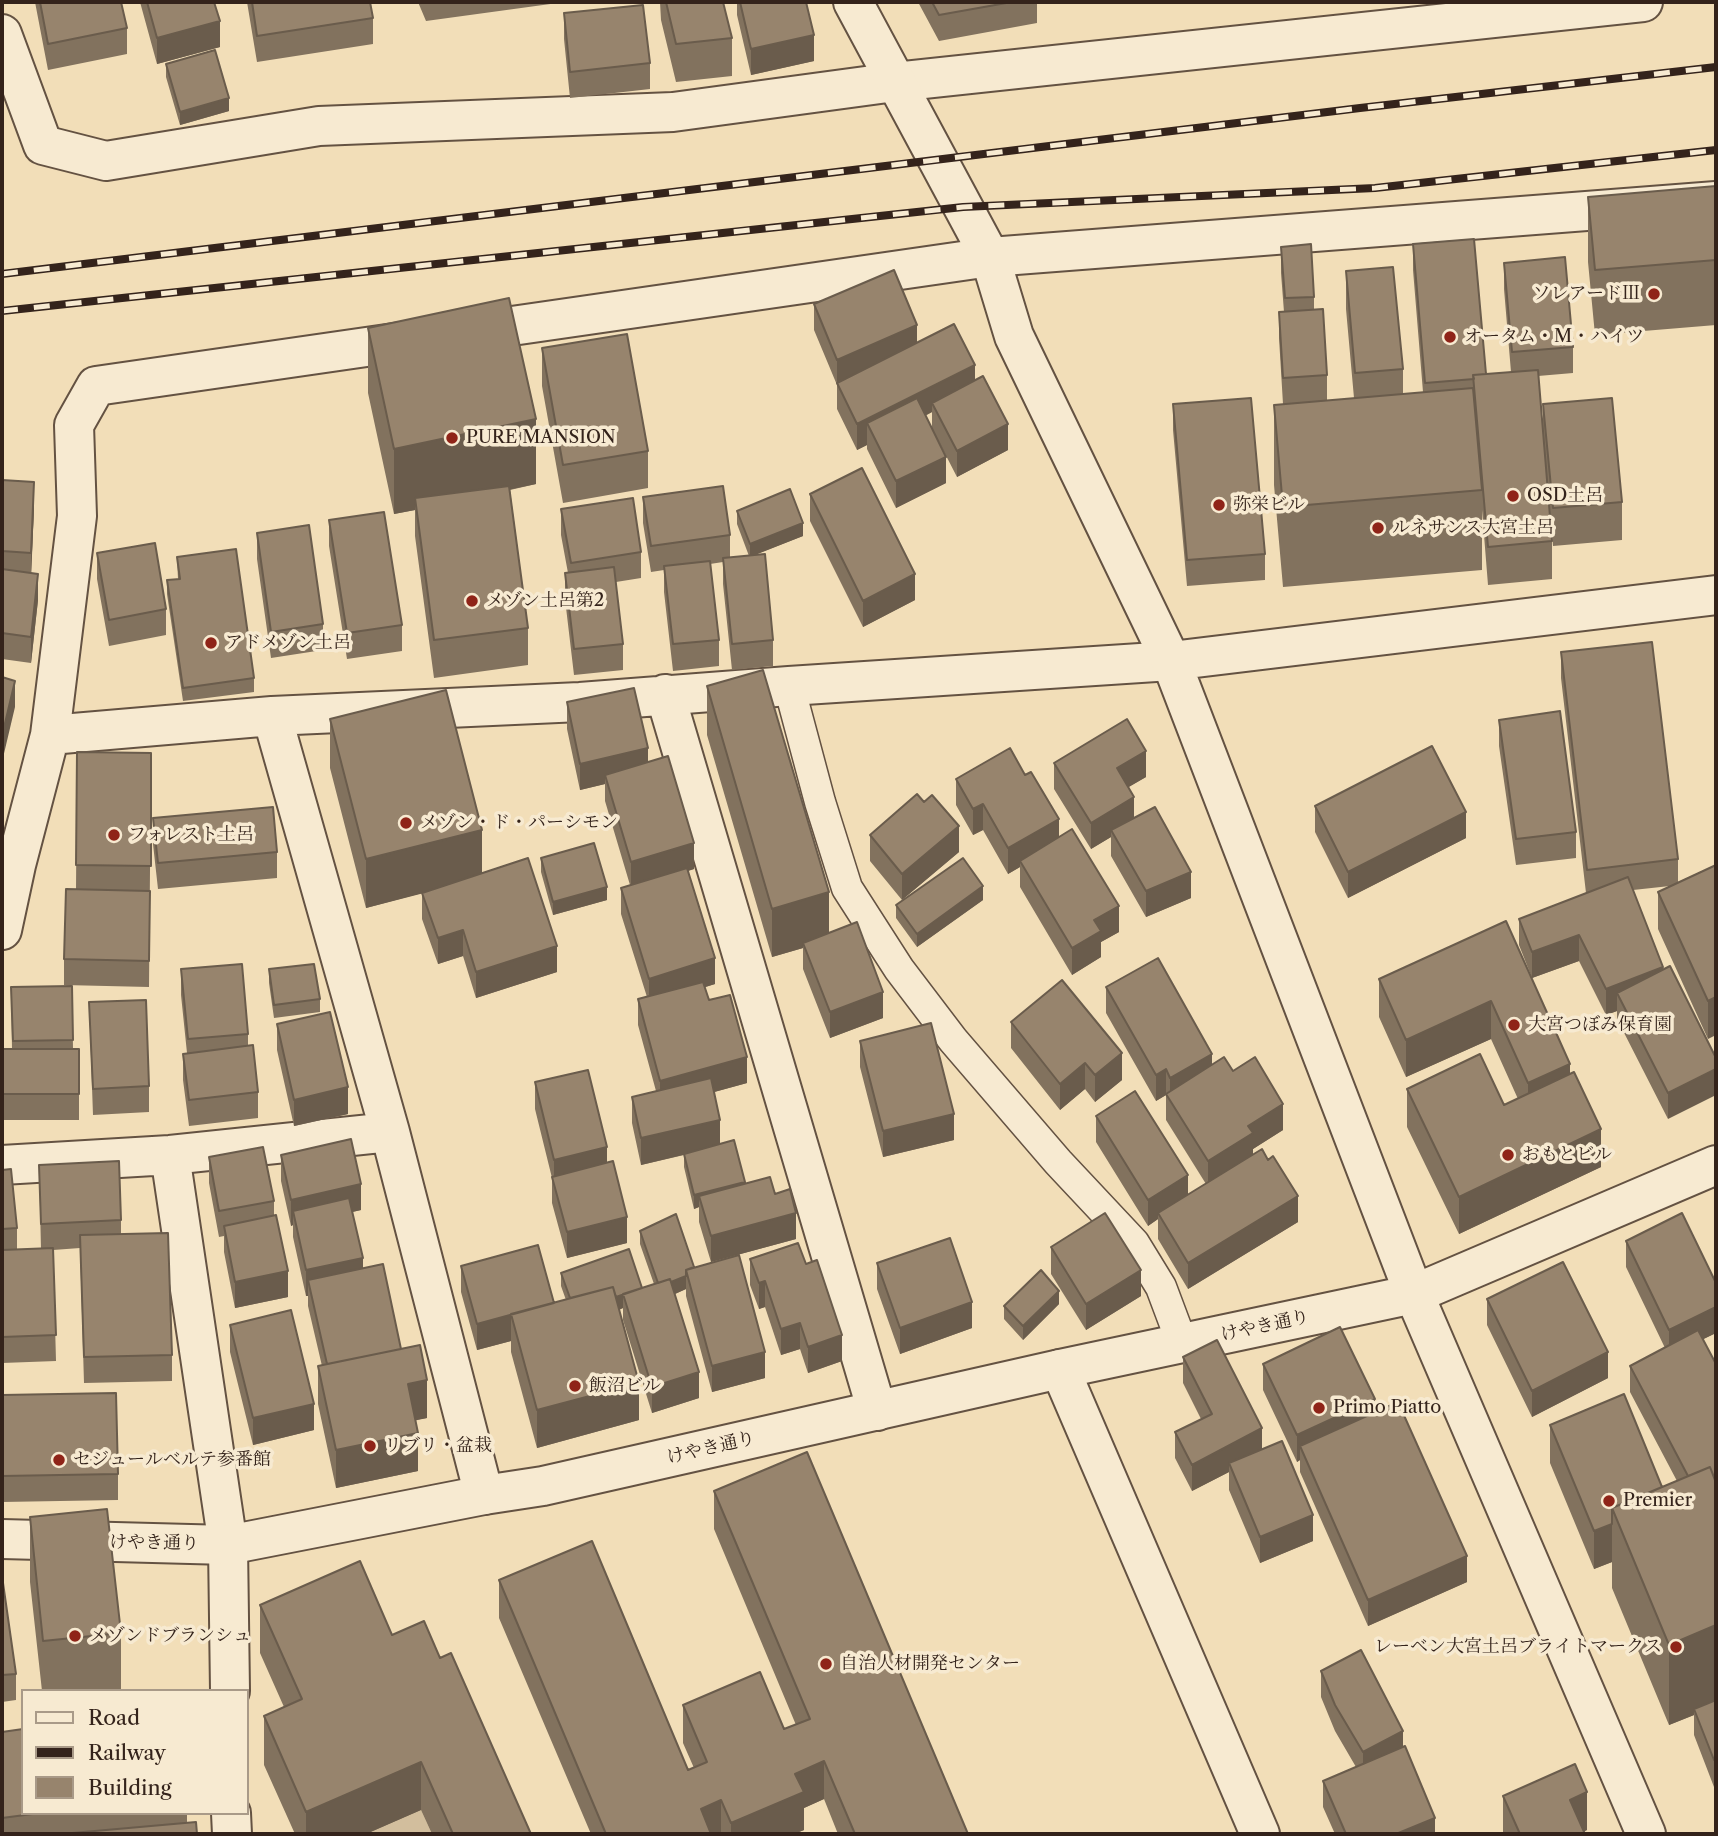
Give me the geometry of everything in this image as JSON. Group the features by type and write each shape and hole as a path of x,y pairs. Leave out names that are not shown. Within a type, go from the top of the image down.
{"street":[{"path":"853,2 990,257 1014,336 1171,661 1414,1294 1646,1834"},
{"path":"2,34 43,145 106,162 319,126 673,112 895,82 1643,2"},
{"path":"2,930 9,863 50,735 77,516 74,425 96,386 990,257 1716,201"},
{"path":"50,735 272,716 580,702 1171,661 1716,595"},
{"path":"665,694 877,1411"},
{"path":"272,716 390,1132 484,1495"},
{"path":"2,1165 170,1155 390,1132"},
{"path":"170,1155 228,1545 230,1689"},
{"name":"けやき通り","path":"2,1539 228,1545 543,1486 1060,1369 1414,1294 1716,1165"},
{"path":"1060,1369 1260,1834"},
{"path":"231,1815 232,1834"}],"lane":[{"path":"789,686 820,802 847,888 899,969 953,1040 1058,1162 1134,1243 1161,1287 1182,1343"}],"shaded area":[{"path":"421,1810 432,1834 366,1834"}],"building":[{"path":"40,2 121,2 127,28 48,44"},
{"path":"147,2 214,2 220,21 157,38"},
{"path":"252,2 370,2 373,18 257,36"},
{"path":"666,2 723,2 732,38 676,44"},
{"path":"740,2 806,2 814,35 751,49"},
{"path":"932,2 1012,2 939,15"},
{"path":"643,5 650,63 570,72 564,13"},
{"path":"215,50 229,98 180,112 166,64"},
{"path":"1716,186 1716,260 1595,270 1588,197"},
{"name":"オータム・M・ハイツ","path":"1474,239 1486,374 1473,375 1474,379 1425,383 1413,244"},
{"path":"1311,244 1314,297 1285,298 1281,247"},
{"path":"1565,257 1573,347 1512,352 1504,263"},
{"path":"1393,267 1403,369 1355,373 1346,271"},
{"path":"894,270 917,325 837,360 814,304"},
{"path":"509,298 536,419 394,449 368,328"},
{"path":"1323,309 1327,375 1283,378 1279,312"},
{"path":"954,324 975,365 857,424 837,383"},
{"path":"627,334 648,451 563,465 542,348"},
{"name":"OSD土呂","path":"1538,370 1552,541 1488,547 1473,375"},
{"path":"983,376 1008,424 957,451 932,403"},
{"path":"1473,388 1482,490 1283,507 1274,405"},
{"path":"917,398 946,457 896,481 867,423"},
{"name":"弥栄ビル","path":"1251,398 1265,554 1187,560 1173,404"},
{"path":"1612,398 1622,502 1553,508 1543,404"},
{"path":"862,468 915,574 863,601 810,494"},
{"path":"2,480 34,482 31,553 2,551"},
{"name":"メゾン土呂第2","path":"509,486 528,628 434,640 415,498"},
{"path":"723,486 730,535 651,546 643,497"},
{"path":"790,489 803,523 750,544 737,511"},
{"path":"633,498 641,552 571,563 561,509"},
{"path":"384,512 402,625 347,633 329,520"},
{"path":"309,525 323,624 271,632 257,533"},
{"path":"155,543 166,609 109,620 97,553"},
{"name":"アドメゾン土呂","path":"236,549 254,678 183,688 167,580 180,579 177,557"},
{"path":"765,554 773,640 732,644 723,558"},
{"path":"710,561 719,640 673,644 664,566"},
{"path":"614,567 623,644 574,649 565,573"},
{"path":"2,569 38,574 31,637 2,633"},
{"path":"1652,642 1678,859 1587,870 1561,652"},
{"path":"763,670 829,892 772,909 707,686"},
{"path":"2,677 15,681 2,736"},
{"path":"634,688 648,748 580,764 567,702"},
{"name":"メゾン・ド・パーシモン","path":"446,690 482,830 366,859 330,719"},
{"path":"1560,711 1576,832 1516,839 1499,720"},
{"path":"1127,719 1146,751 1117,768 1134,797 1091,823 1054,763"},
{"path":"1432,746 1466,812 1348,872 1315,806"},
{"path":"1010,748 1025,775 1031,772 1059,819 1008,848 983,804 973,809 956,779"},
{"name":"フォレスト土呂","path":"77,752 151,753 151,866 76,865"},
{"path":"668,756 694,843 631,862 605,775"},
{"path":"917,794 924,802 932,795 959,826 902,874 870,835"},
{"path":"273,807 277,852 158,863 153,818"},
{"path":"1155,807 1191,872 1146,891 1111,830"},
{"path":"1072,829 1119,906 1094,920 1101,931 1072,948 1020,861"},
{"path":"594,843 607,887 553,902 541,858"},
{"path":"528,858 557,946 476,972 463,930 438,938 422,893"},
{"path":"963,858 983,886 917,934 896,905"},
{"path":"1716,865 1716,997 1708,1001 1658,892"},
{"path":"687,868 715,958 649,979 621,888"},
{"path":"1628,877 1663,967 1606,989 1579,935 1532,952 1519,919"},
{"path":"66,889 150,891 149,961 64,959"},
{"path":"1506,921 1570,1064 1528,1083 1491,1001 1406,1040 1379,979"},
{"path":"857,922 883,992 830,1012 803,943"},
{"path":"1158,958 1212,1054 1170,1078 1166,1069 1156,1075 1106,987"},
{"path":"242,964 248,1034 188,1039 181,969"},
{"path":"314,964 320,999 274,1005 269,969"},
{"path":"1670,966 1716,1058 1716,1069 1668,1093 1617,993"},
{"path":"1062,980 1122,1053 1095,1075 1085,1063 1060,1084 1011,1022"},
{"path":"703,982 709,1000 730,995 747,1057 660,1081 638,999"},
{"path":"72,986 73,1040 13,1041 11,987"},
{"path":"146,1000 149,1086 93,1089 89,1002"},
{"path":"330,1012 348,1087 294,1100 277,1024"},
{"path":"931,1023 954,1114 883,1131 860,1041"},
{"path":"253,1045 258,1092 189,1100 183,1054"},
{"path":"2,1049 79,1049 79,1094 2,1094"},
{"path":"1480,1054 1504,1105 1574,1072 1601,1129 1459,1197 1407,1089"},
{"path":"1224,1057 1233,1071 1255,1057 1283,1104 1248,1126 1253,1133 1208,1161 1166,1094"},
{"path":"588,1070 607,1147 554,1160 535,1082"},
{"path":"711,1078 720,1120 641,1138 632,1097"},
{"path":"1135,1091 1188,1175 1148,1200 1096,1116"},
{"path":"351,1139 361,1184 291,1200 281,1155"},
{"path":"734,1140 745,1182 694,1195 684,1154"},
{"path":"263,1147 274,1201 219,1211 209,1157"},
{"path":"1262,1149 1268,1160 1273,1156 1298,1196 1188,1263 1158,1213"},
{"path":"119,1161 121,1220 41,1224 39,1165"},
{"path":"613,1161 627,1217 567,1232 552,1177"},
{"path":"11,1169 17,1228 2,1229 2,1170"},
{"path":"770,1177 775,1194 790,1189 796,1213 711,1236 699,1196"},
{"path":"349,1198 363,1258 306,1270 293,1211"},
{"path":"1105,1213 1141,1270 1086,1304 1051,1247"},
{"path":"1682,1213 1716,1283 1716,1307 1669,1330 1626,1241"},
{"path":"676,1214 694,1267 686,1270 686,1276 671,1282 670,1279 658,1283 640,1231"},
{"path":"276,1215 288,1271 235,1282 224,1226"},
{"path":"168,1233 172,1355 84,1357 80,1235"},
{"path":"950,1238 972,1302 900,1328 877,1263"},
{"path":"798,1243 806,1264 817,1260 842,1335 808,1347 800,1323 781,1329 765,1281 759,1283 750,1259"},
{"path":"538,1245 554,1303 477,1324 461,1266"},
{"path":"53,1248 56,1335 2,1337 2,1250"},
{"path":"629,1249 642,1288 616,1297 613,1287 570,1298 561,1273"},
{"path":"739,1255 765,1352 712,1366 686,1270"},
{"path":"1563,1262 1608,1352 1532,1391 1487,1299"},
{"path":"383,1264 401,1349 327,1364 308,1280"},
{"path":"1041,1270 1059,1291 1023,1326 1004,1306"},
{"path":"670,1279 699,1372 652,1387 623,1294"},
{"path":"613,1287 639,1383 537,1410 511,1314"},
{"path":"291,1310 314,1404 253,1418 230,1325"},
{"name":"Primo Piatto","path":"1340,1327 1375,1399 1297,1435 1263,1364"},
{"path":"1698,1330 1716,1364 1714,1477 1710,1467 1688,1476 1630,1366"},
{"path":"1217,1340 1262,1428 1192,1465 1175,1432 1212,1414 1183,1357"},
{"path":"420,1345 427,1380 408,1384 418,1433 336,1450 318,1366"},
{"name":"セジュールベルテ参番館","path":"116,1393 118,1474 2,1476 2,1395"},
{"path":"1624,1394 1662,1487 1612,1508 1612,1524 1594,1531 1550,1425"},
{"path":"1398,1402 1467,1556 1368,1600 1300,1446"},
{"path":"1282,1441 1313,1515 1260,1537 1229,1463"},
{"name":"自治人材開発センター","path":"807,1452 968,1834 855,1834 824,1761 795,1774 804,1792 731,1823 721,1800 701,1809 711,1834 606,1834 499,1580 592,1541 688,1770 707,1762 683,1705 760,1672 784,1729 810,1719 714,1491"},
{"path":"1710,1467 1716,1483 1716,1625 1669,1645 1612,1508"},
{"path":"107,1509 121,1633 43,1641 30,1517"},
{"path":"360,1561 392,1635 424,1621 440,1658 451,1653 531,1834 453,1834 421,1762 306,1812 264,1716 302,1699 260,1605"},
{"path":"2,1576 16,1674 2,1675"},
{"path":"1361,1650 1403,1731 1363,1752 1335,1705 1321,1671"},
{"path":"1716,1700 1716,1760 1714,1760 1694,1709"},
{"path":"21,1729 21,1815 25,1815 2,1818 2,1732"},
{"path":"1405,1746 1435,1818 1396,1834 1346,1834 1323,1781"},
{"path":"1575,1764 1587,1792 1570,1800 1585,1834 1520,1834 1503,1796"},
{"path":"196,1822 197,1834 61,1834"}],"railway":[{"path":"2,274 1716,67"},
{"path":"2,311 963,207 1375,188 1716,150"}],"place":[{"name":"ソレアードⅢ","path":"1654,294"},
{"name":"オータム・M・ハイツ","path":"1450,337"},
{"name":"PURE MANSION","path":"452,438"},
{"name":"OSD土呂","path":"1513,496"},
{"name":"弥栄ビル","path":"1219,505"},
{"name":"ルネサンス大宮土呂","path":"1378,528"},
{"name":"メゾン土呂第2","path":"472,601"},
{"name":"アドメゾン土呂","path":"211,643"},
{"name":"メゾン・ド・パーシモン","path":"406,823"},
{"name":"フォレスト土呂","path":"114,835"},
{"name":"大宮つぼみ保育園","path":"1514,1025"},
{"name":"おもとビル","path":"1508,1155"},
{"name":"飯沼ビル","path":"575,1386"},
{"name":"Primo Piatto","path":"1319,1408"},
{"name":"リブリ・盆栽","path":"370,1446"},
{"name":"セジュールベルテ参番館","path":"59,1460"},
{"name":"Premier","path":"1609,1501"},
{"name":"メゾンドブランシュ","path":"75,1636"},
{"name":"レーベン大宮土呂ブライトマークス","path":"1676,1647"},
{"name":"自治人材開発センター","path":"826,1664"}]}
